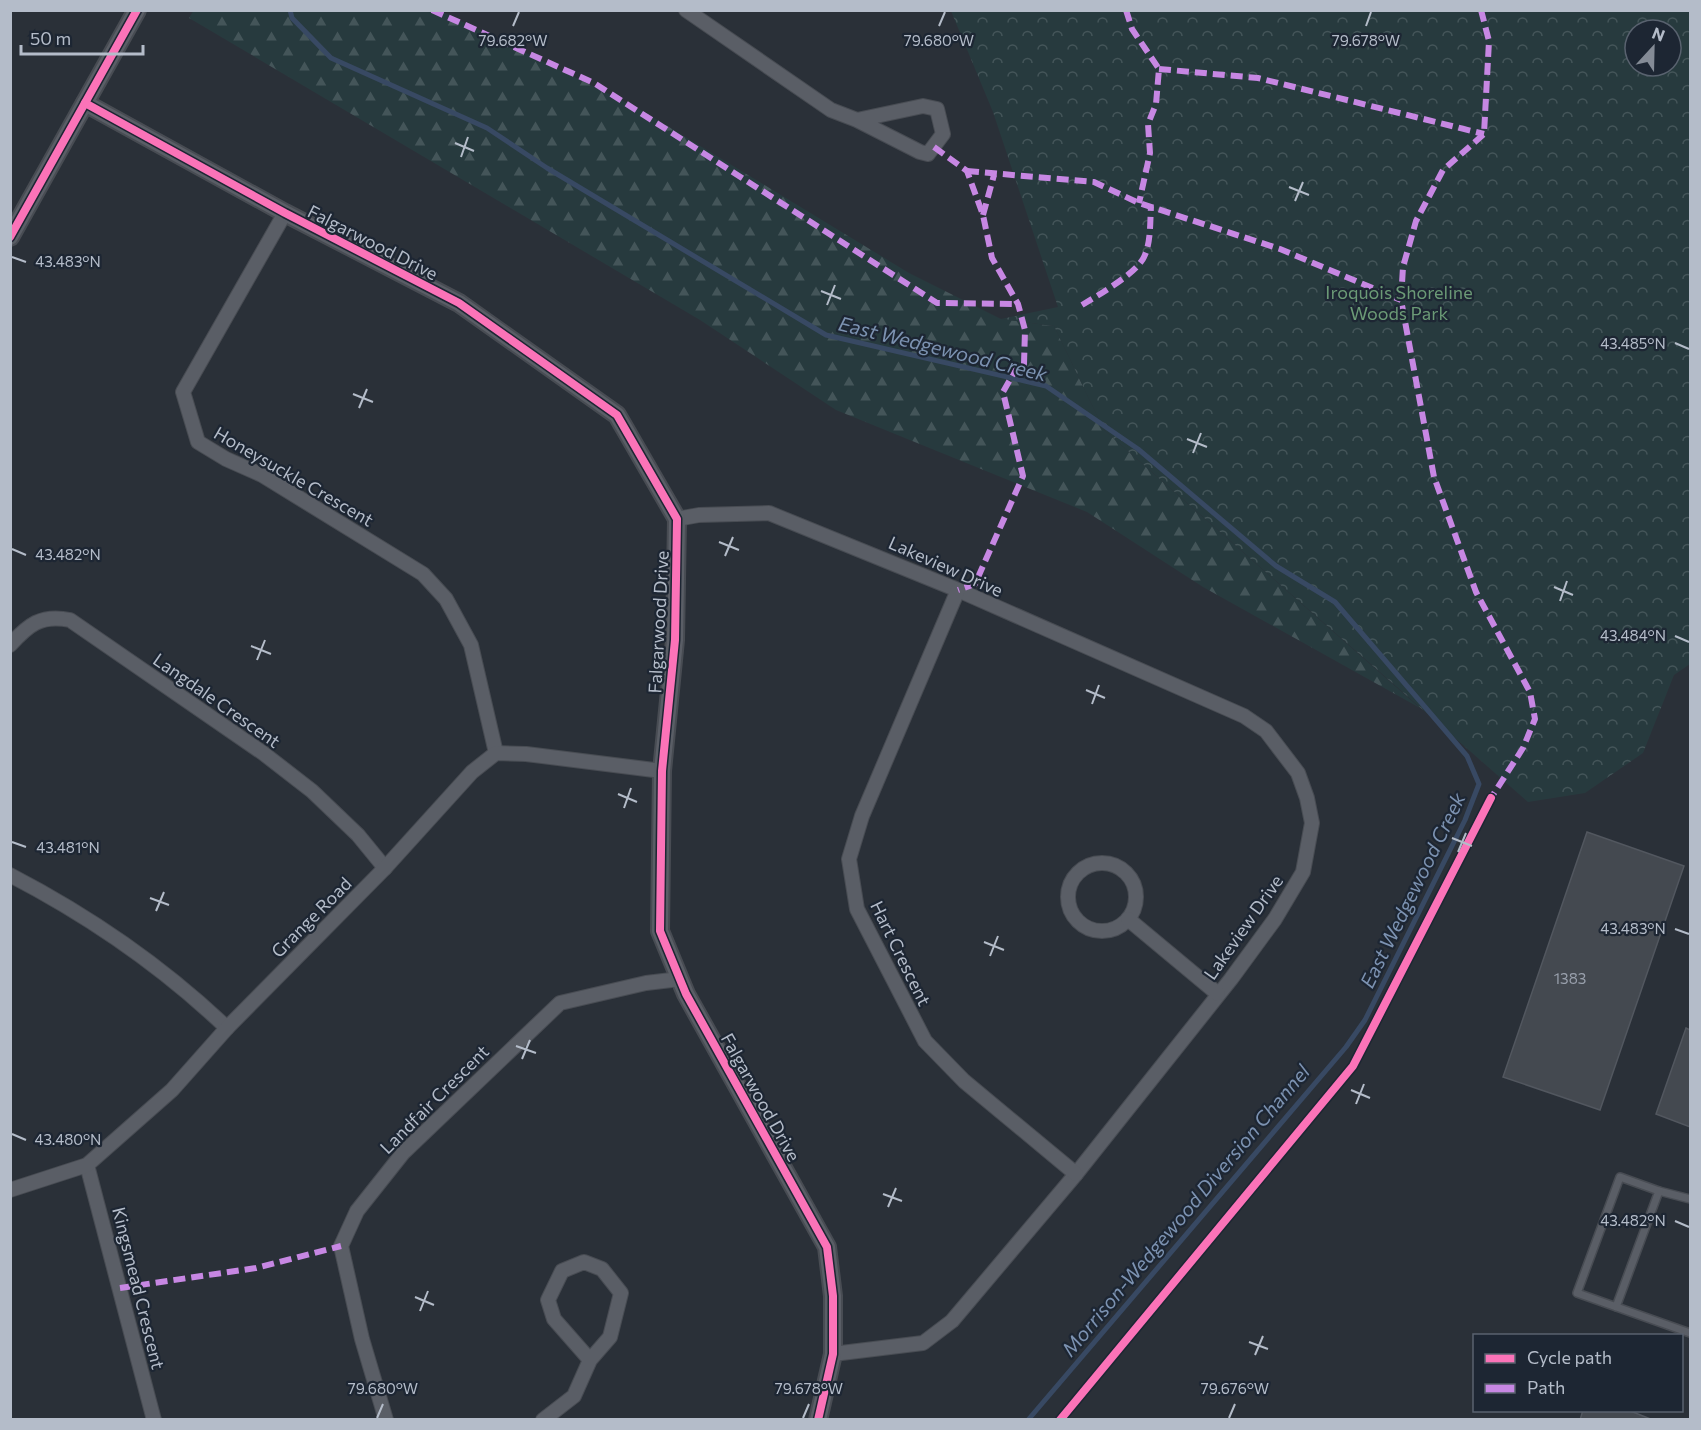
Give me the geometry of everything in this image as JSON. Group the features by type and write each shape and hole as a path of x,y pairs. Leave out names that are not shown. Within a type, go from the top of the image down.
{"street":[{"path":"12,232 137,10"},
{"path":"686,10 831,110 857,120 920,153 928,154 943,134 937,109 923,106 857,120"},
{"name":"Falgarwood Drive","path":"85,103 285,213 459,303 617,415 677,519 675,640 662,771 660,931 680,979 827,1247 833,1296 833,1354 818,1419"},
{"name":"Honeysuckle Crescent","path":"285,213 183,392 198,442 226,459 262,475 423,574 446,599 471,645 496,753"},
{"name":"Lakeview Drive","path":"677,519 699,515 769,513 958,590 1244,716 1266,731 1298,773 1307,798 1312,823 1303,872 1275,919 1076,1174 952,1321 923,1343 833,1354"},
{"name":"Hart Crescent","path":"958,590 862,816 849,859 857,909 925,1041 964,1081 1076,1174"},
{"name":"Langdale Crescent","path":"10,645 27,626 56,617 70,620 263,753 312,790 358,835 385,868"},
{"path":"496,753 526,754 662,771"},
{"name":"Grange Road","path":"10,1190 87,1165 172,1090 227,1028 385,868 472,772 496,753"},
{"path":"1099,863 1121,868 1135,886 1136,897 1128,919 1120,926 1098,930 1079,921 1072,913 1069,891 1079,872 1099,863"},
{"path":"10,875 47,894 121,942 190,993 227,1028"},
{"path":"1128,919 1218,994"},
{"name":"Landfair Crescent","path":"386,1419 362,1339 341,1246 357,1211 403,1153 560,1003 646,983 680,979"},
{"name":"Kingsmead Crescent","path":"87,1165 154,1419"},
{"path":"543,1419 574,1396 590,1360 610,1337 621,1293 602,1269 584,1262 562,1271 548,1300 554,1319 590,1360"}],"lane":[{"path":"1690,1199 1620,1177 1577,1293 1690,1333"},
{"path":"1616,1306 1659,1191"}],"green space":[{"path":"194,10 441,11 641,110 909,273 1001,319 1054,326 1104,430 1420,708 1203,587 1087,512 836,410 700,320 189,18"},
{"name":"Iroquois Shoreline Woods Park","path":"951,11 1690,11 1690,664 1674,675 1643,753 1585,793 1528,802 1104,430 1054,326 1001,319 1058,307 993,112"}],"building":[{"path":"1587,832 1684,866 1600,1110 1503,1077"},
{"path":"1686,1028 1690,1030 1690,1127 1656,1114"},
{"path":"1582,1412 1633,1412 1653,1420 1580,1420"}],"waterway":[{"name":"East Wedgewood Creek","path":"290,10 292,18 331,58 487,128 547,168 826,335 1046,386 1138,449 1276,566 1335,602 1467,756 1479,784 1465,820 1365,1020 1346,1047 1028,1420"}],"marked path":[{"path":"432,10 594,83 937,303 1018,304"},
{"path":"1126,10 1132,29 1159,69 1156,104 1148,124 1150,153 1139,203"},
{"path":"1481,10 1489,41 1484,134 1443,170 1416,221 1403,267 1401,300 1434,477 1476,592 1530,692 1535,719 1523,748 1491,798"},
{"path":"1159,69 1258,78 1484,134"},
{"path":"934,147 967,171 983,215 992,258 1018,304 1025,330 1024,364 1019,364 1003,392 1023,476 975,584 958,590"},
{"path":"967,171 1094,182 1139,203 1280,249 1401,300"},
{"path":"983,215 994,175"},
{"path":"1082,305 1116,284 1140,263 1148,245 1151,206"},
{"path":"120,1288 256,1268 341,1246"}],"cycle path":[{"path":"10,237 137,10"},
{"path":"85,103 285,213 459,303 617,415 677,519 675,640 662,771 660,931 686,994 827,1247 833,1296 833,1354 818,1420"},
{"path":"1060,1420 1353,1066 1491,798"}],"water label":[{"name":"Morrison-Wedgewood Diversion Channel","path":"1185,1210"}]}
